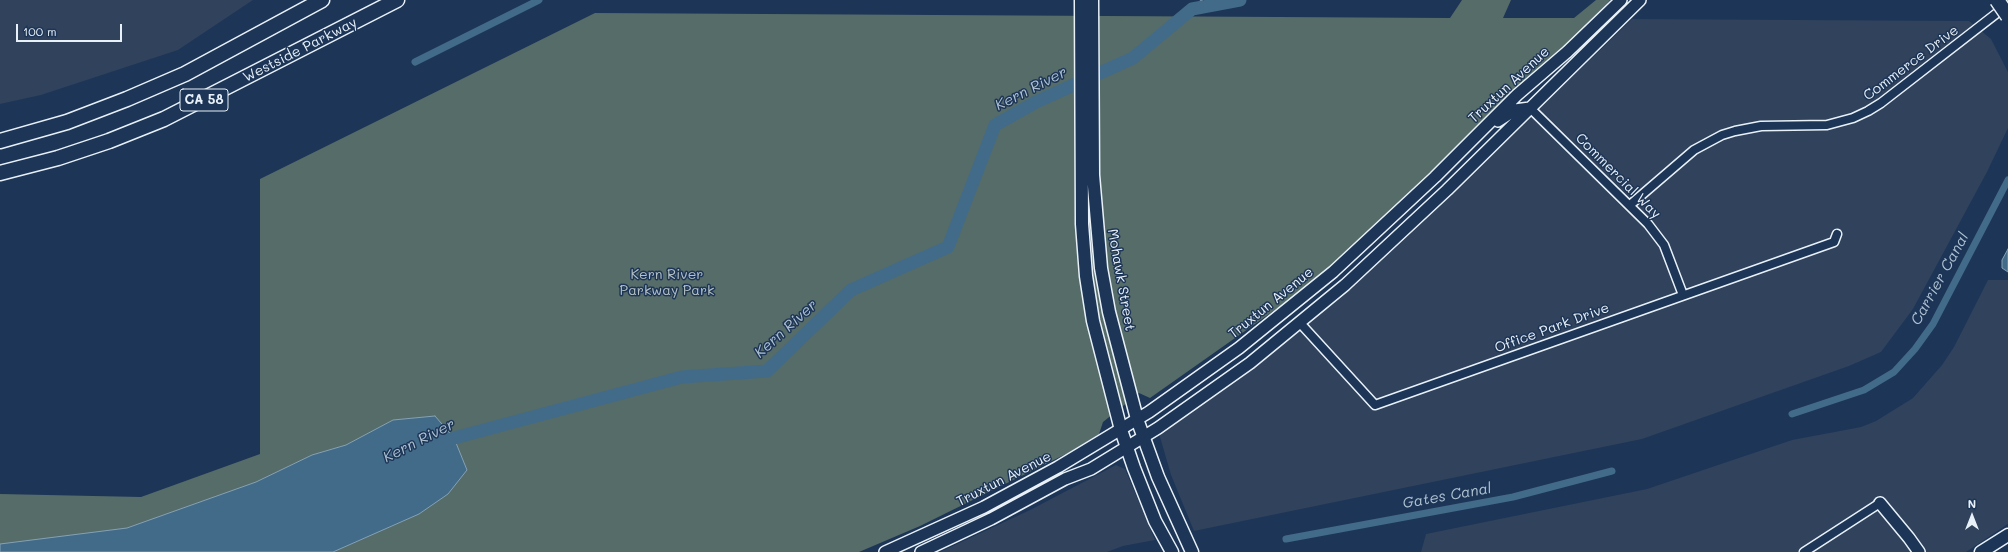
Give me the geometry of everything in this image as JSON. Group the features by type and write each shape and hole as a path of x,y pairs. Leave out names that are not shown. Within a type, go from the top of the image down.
{"highway":[{"name":"CA 58","path":"0,141 67,122 185,74 322,0"},
{"name":"Westside Parkway","path":"0,173 58,158 109,141 164,119 397,0"},
{"path":"1997,0 2008,16"}],"main road":[{"name":"Mohawk Street","path":"1081,0 1081,181 1086,276 1093,321 1127,448 1156,521 1169,547 1176,552"},
{"name":"Mohawk Street","path":"1092,0 1093,175 1101,268 1109,312 1137,419 1158,477 1192,552"},
{"name":"Truxtun Avenue","path":"884,552 984,507 1052,471 1121,430 1194,381 1239,348 1322,281 1482,131 1517,95 1567,52 1621,0"},
{"path":"1616,24 1622,7 1628,0"},
{"name":"Truxtun Avenue","path":"921,552 997,516 1066,479 1091,469 1127,448 1204,396 1300,323 1345,285 1447,190 1640,0"},
{"path":"1482,131 1515,110 1530,108 1534,91 1567,52"},
{"path":"1880,503 1919,552"},
{"path":"1981,552 2008,535"}],"street":[{"name":"Commerce Drive","path":"1630,205 1694,150 1734,130 1761,126 1827,125 1850,119 1868,111 1881,103 2008,5"},
{"name":"Commercial Way","path":"1530,108 1630,205 1664,246 1683,294"},
{"name":"Office Park Drive","path":"1300,323 1375,405 1683,294 1834,242 1837,234"},
{"path":"1804,552 1880,503"}],"shaded area":[{"path":"0,0 253,0 178,50 41,95 0,104"},
{"path":"1632,19 1969,21 1991,39 2008,72 2008,128 1987,172 1913,309 1881,352 1849,366 1642,439 1194,531 1171,475 1160,433 1233,382 1342,297 1406,238"},
{"path":"1988,280 2008,280 2008,524 1966,552 1421,552 1426,534 1647,489 1792,440 1861,427 1876,421 1913,398 1942,365 1954,347"},
{"path":"1116,465 1125,469 1155,540 1123,546 1107,552 940,552 1030,510"}],"green space":[{"name":"Kern River Parkway Park","path":"1462,0 1511,0 1503,18 1574,18 1596,0 1610,0 1595,20 1327,270 1289,300 1150,398 1139,393 1103,422 1099,434 1068,453 920,526 859,552 0,552 0,494 141,497 260,454 260,179 595,13 1450,18"}],"water":[{"path":"2008,249 2008,272 2002,268 2002,260"},
{"path":"435,416 454,438 467,470 448,494 419,514 333,552 0,552 0,544 127,528 256,482 312,455 346,445 393,420"}],"waterway":[{"path":"415,62 539,0"},
{"name":"Kern River","path":"1192,9 1202,0"},
{"name":"Kern River","path":"439,446 454,438 682,377 767,371 851,290 948,247 995,125 1036,102 1133,58 1192,9 1240,0"},
{"name":"Carrier Canal","path":"1792,414 1864,390 1894,372 1915,349 1933,324 2008,180"},
{"name":"Gates Canal","path":"1286,539 1513,497 1612,471"}]}
